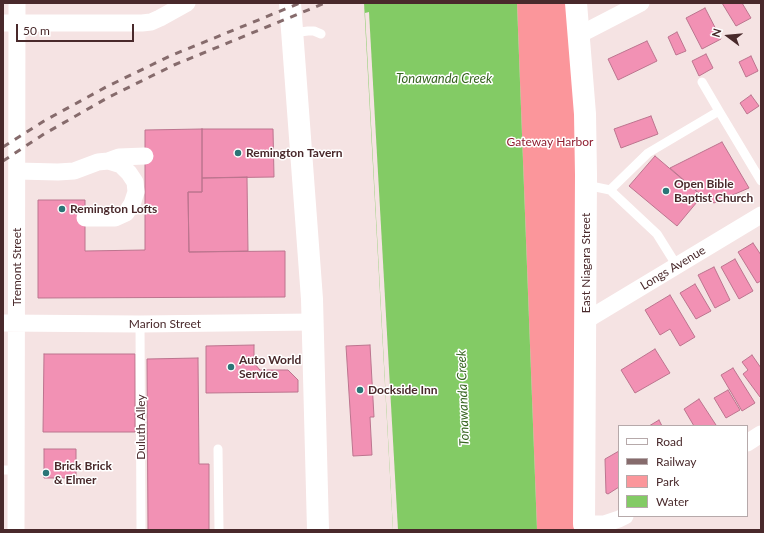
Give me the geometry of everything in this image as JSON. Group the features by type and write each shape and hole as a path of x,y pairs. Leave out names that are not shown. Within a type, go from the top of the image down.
{"street":[{"name":"Tremont Street","path":"16,530 10,470 10,323 18,171 10,23 17,3"},
{"path":"10,23 151,22 186,3"},
{"path":"290,3 314,322 318,530"},
{"name":"East Niagara Street","path":"576,3 585,114 585,321 588,528"},
{"path":"579,35 641,3"},
{"path":"18,171 74,171 98,162 108,161 119,157 145,156"},
{"path":"85,218 115,218 126,213 132,204 136,192 135,182 121,165 108,161"},
{"name":"Longs Avenue","path":"585,321 761,215"},
{"name":"Marion Street","path":"10,323 140,324 314,322"},
{"path":"748,442 761,434"},
{"path":"588,528 623,517"}],"lane":[{"path":"292,33 308,30 321,34"},
{"path":"702,82 761,181"},
{"path":"610,190 648,153 719,111"},
{"path":"586,185 610,190 657,234 677,266"},
{"name":"Duluth Alley","path":"140,324 141,530"},
{"path":"218,448 219,530"}],"green space":[{"name":"Gateway Harbor","path":"517,3 567,3 579,146 575,530 537,530"}],"water":[{"name":"Tonawanda Creek","path":"364,3 517,3 537,530 393,530"}],"pier":[{"path":"369,12 398,530 393,530 365,13"}],"building":[{"path":"722,3 742,3 751,18 736,26"},
{"path":"705,8 721,39 702,49 686,18"},
{"path":"677,32 686,51 676,55 668,37"},
{"path":"647,41 657,61 618,80 608,59"},
{"path":"706,54 713,68 699,76 692,61"},
{"path":"751,56 758,71 746,77 739,62"},
{"path":"751,95 759,106 747,114 740,103"},
{"path":"651,116 658,134 621,148 614,129"},
{"name":"Remington Lofts","path":"202,129 202,192 188,192 189,252 285,251 285,297 38,298 38,200 85,200 85,251 145,250 145,130"},
{"name":"Remington Tavern","path":"202,129 273,129 274,177 202,178"},
{"path":"722,142 749,188 714,203 702,196 670,168"},
{"name":"Open Bible Baptist Church","path":"655,156 702,196 677,226 629,186"},
{"path":"247,177 248,251 189,252 188,192 202,192 202,178"},
{"path":"753,243 761,255 761,281 757,283 738,252"},
{"path":"735,259 753,291 739,299 721,267"},
{"path":"714,267 730,300 715,308 698,275"},
{"path":"695,284 711,311 696,319 680,293"},
{"path":"670,295 695,337 680,346 670,329 660,335 645,310"},
{"name":"Auto World Service","path":"254,345 254,363 260,370 288,370 298,380 298,392 206,393 206,346"},
{"name":"Dockside Inn","path":"370,345 374,417 370,417 372,455 353,456 346,346"},
{"path":"655,349 670,373 635,393 621,370"},
{"path":"44,354 135,354 135,432 43,432"},
{"path":"752,355 761,368 760,397 743,374 748,370 742,362"},
{"path":"198,358 199,464 209,464 209,530 148,530 147,359"},
{"path":"733,368 755,403 742,411 721,375"},
{"path":"728,390 740,410 726,418 714,398"},
{"path":"699,399 716,425 693,425 684,409"},
{"path":"659,420 662,425 651,425"},
{"path":"44,449 76,449 76,478 44,478"},
{"path":"618,452 618,488 608,494 606,493 605,459"}],"railway":[{"path":"3,147 44,121 106,87 170,56 300,3"},
{"path":"3,161 44,134 109,97 174,65 325,3"}],"place":[{"name":"Remington Tavern","path":"238,153"},
{"name":"Open Bible Baptist Church","path":"666,191"},
{"name":"Remington Lofts","path":"62,209"},
{"name":"Auto World Service","path":"231,367"},
{"name":"Dockside Inn","path":"360,390"},
{"name":"Brick Brick & Elmer","path":"46,473"}]}
